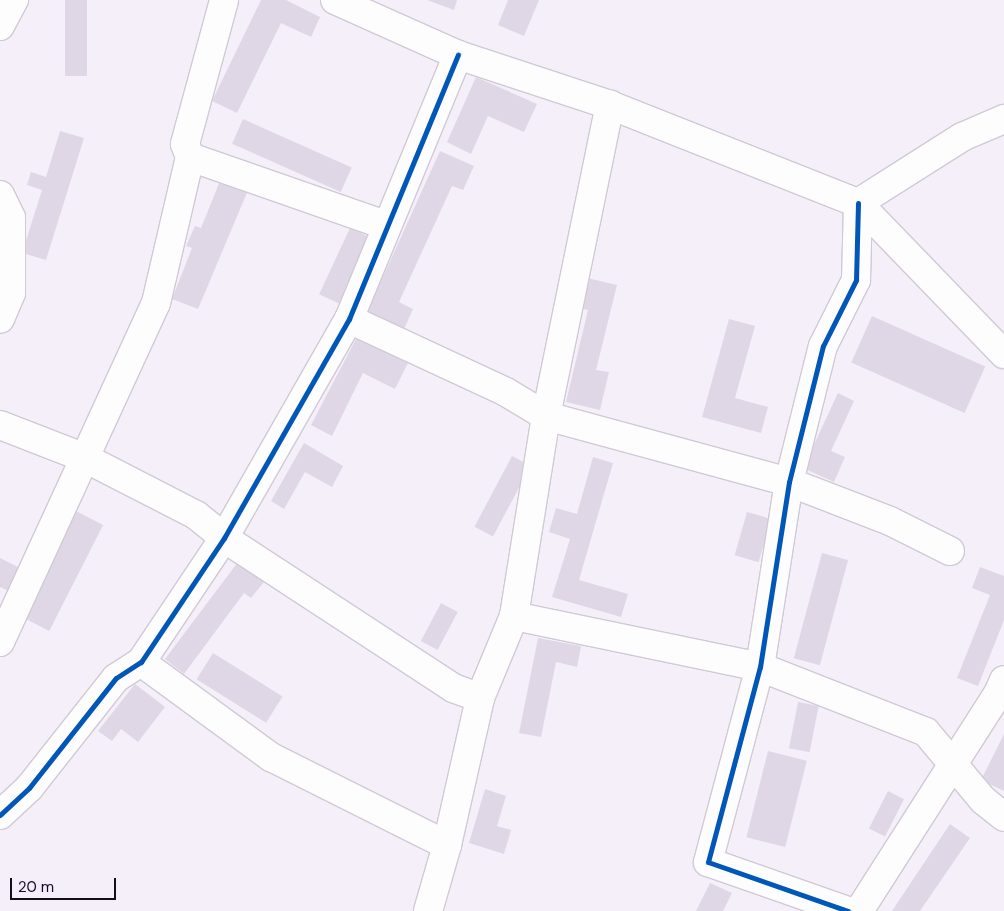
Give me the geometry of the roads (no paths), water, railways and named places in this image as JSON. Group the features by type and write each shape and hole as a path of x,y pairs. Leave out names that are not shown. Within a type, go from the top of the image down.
{"street":[{"path":"0,26 14,0"},
{"path":"0,642 156,303 190,157 185,144 224,0"},
{"path":"335,0 458,54 610,105 858,203 1004,354"},
{"path":"0,814 29,788 116,678 141,662 224,538 349,319 385,225 458,54"},
{"path":"428,911 447,845 480,698 514,616 546,416 610,105"},
{"path":"858,203 962,137 1004,119"},
{"path":"190,157 385,225"},
{"path":"0,195 11,218 11,293 0,319"},
{"path":"848,911 708,862 760,667 789,482 823,346 856,280 858,203"},
{"path":"349,319 506,392 546,416 789,482 890,521 950,551"},
{"path":"0,425 85,458 196,515 224,538 453,688 480,698"},
{"path":"514,616 760,667 926,732 955,763 983,800 1004,817"},
{"path":"141,662 271,757 447,845"},
{"path":"859,911 955,763 1004,680"}]}
